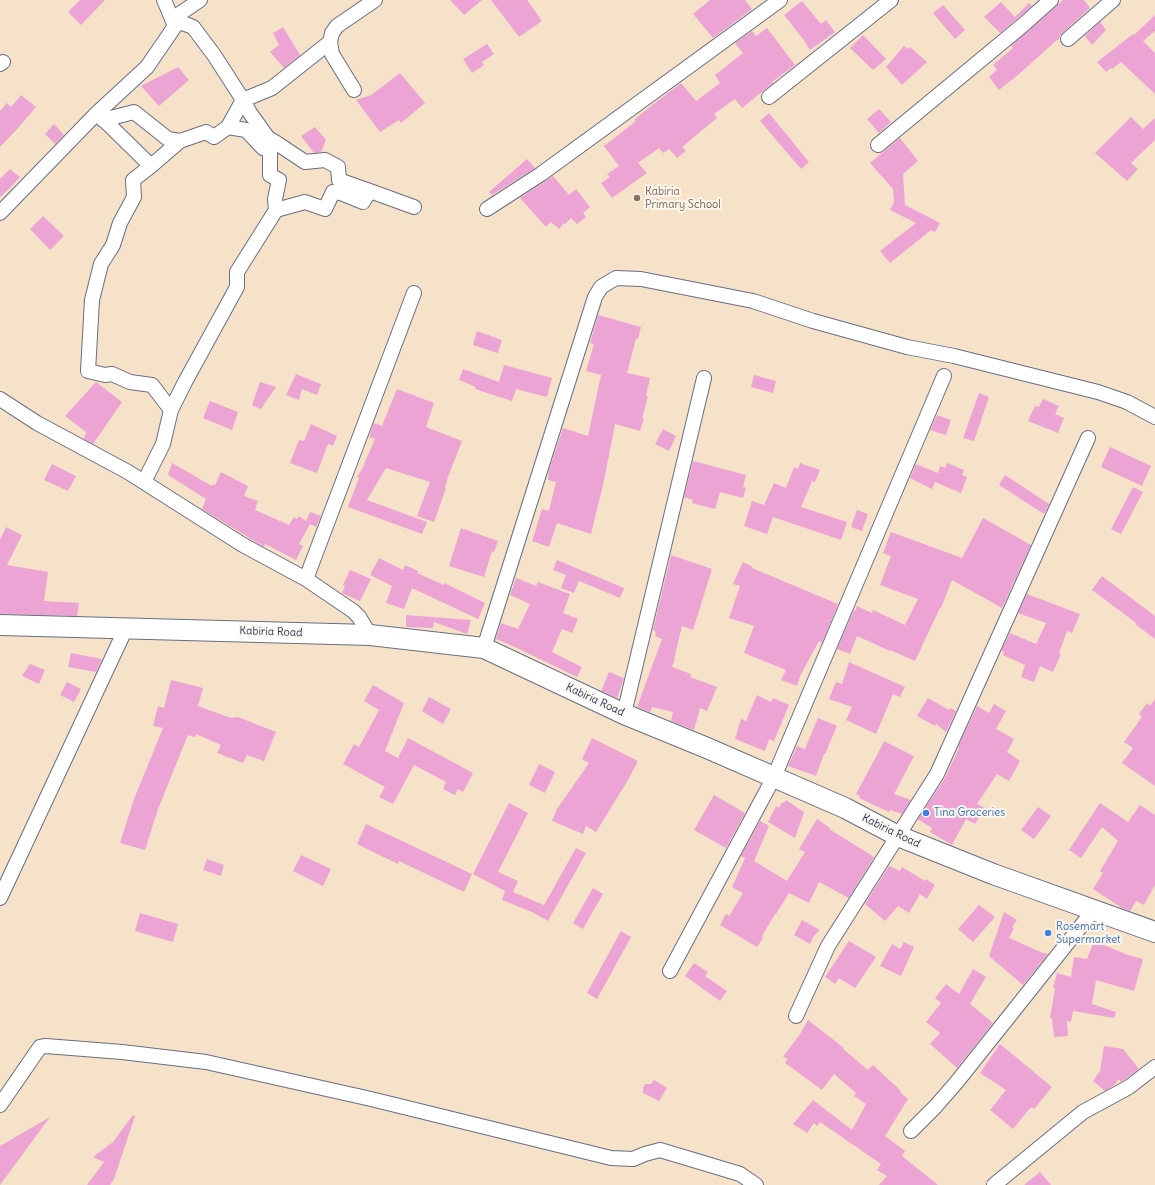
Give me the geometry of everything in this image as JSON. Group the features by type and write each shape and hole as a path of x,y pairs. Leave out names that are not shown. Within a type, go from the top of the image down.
{"main road":[{"name":"Kabiria Road","path":"0,625 370,635 484,648 624,714 845,808 898,836 993,874 1155,932"}],"street":[{"path":"0,212 100,117 147,67 175,26 164,0"},
{"path":"172,19 200,0"},
{"path":"354,90 332,54 330,42 332,33 337,26 375,0"},
{"path":"486,210 541,174 780,0"},
{"path":"769,97 891,0"},
{"path":"878,145 1051,0"},
{"path":"1068,39 1113,0"},
{"path":"172,19 193,27 214,55 250,113 268,138 305,162 325,160 338,167 339,180 414,207"},
{"path":"171,410 152,385 130,382 112,374 105,375 88,371 92,300 101,264 113,245 120,223 134,198 134,180 180,141 206,132 214,137 228,127 243,100 272,88 330,42"},
{"path":"100,117 134,112 168,139 180,141"},
{"path":"100,117 151,166"},
{"path":"228,127 246,130 263,148 275,142"},
{"path":"275,142 270,149 270,175 279,180 274,199 276,210"},
{"path":"144,482 163,444 171,410 238,287 237,272 276,210 305,202 325,209 333,192 341,193 363,202 370,191"},
{"path":"484,648 595,297 601,287 616,278 640,279 753,301 813,321 907,347 954,356 1098,392 1127,402 1155,417"},
{"path":"306,579 414,293"},
{"path":"670,970 774,777 944,376"},
{"path":"624,714 704,378"},
{"path":"0,398 37,424 128,472 243,545 306,579 353,611 359,617 370,635"},
{"path":"796,1016 828,946 937,774 1088,438"},
{"path":"0,898 126,628"},
{"path":"911,1131 956,1083 1093,911"},
{"path":"0,1105 40,1047 46,1046 122,1052 206,1062 371,1099 611,1158 634,1159 660,1150 740,1174 756,1185"},
{"path":"994,1185 1083,1112 1129,1087 1155,1066"}],"building":[{"path":"80,0 105,0 81,25 68,12"},
{"path":"450,0 482,0 464,15"},
{"path":"491,0 527,0 542,21 519,37"},
{"path":"710,0 745,0 752,9 713,38 693,14"},
{"path":"1063,0 1084,0 1090,8 1062,33 1058,40 999,90 989,77 997,70 993,65 1013,48 1011,46"},
{"path":"802,1 821,24 826,20 835,32 810,50 784,15"},
{"path":"1001,2 1015,17 1029,3 1032,6 1000,33 984,17"},
{"path":"943,5 965,30 955,39 933,13"},
{"path":"1155,15 1155,31 1143,41 1155,53 1155,94 1121,62 1106,72 1097,62 1133,34 1134,35"},
{"path":"1100,22 1106,30 1092,45 1085,36"},
{"path":"283,27 300,55 284,68 270,52 279,45 273,33"},
{"path":"767,28 795,65 772,82 773,83 742,108 735,99 714,114 717,118 682,147 686,151 677,158 669,149 663,153 659,148 638,163 647,173 612,198 601,183 610,177 607,174 619,166 604,146 681,83 696,101 720,83 715,75 743,53 735,43 752,31 756,36"},
{"path":"863,35 886,59 873,70 850,48"},
{"path":"487,44 494,54 482,62 484,65 472,73 463,59"},
{"path":"904,46 908,49 910,47 927,62 902,85 886,67"},
{"path":"178,67 189,80 159,106 141,86"},
{"path":"400,73 425,103 401,123 399,120 380,132 356,100 371,95"},
{"path":"21,95 36,107 0,147 0,111 7,103 11,107"},
{"path":"879,109 891,122 879,133 867,119"},
{"path":"769,113 809,162 801,169 760,121"},
{"path":"1131,117 1143,129 1155,118 1155,140 1131,163 1138,169 1127,181 1095,153"},
{"path":"54,124 64,135 55,144 45,134"},
{"path":"315,127 326,140 321,152 314,153 301,136"},
{"path":"900,138 918,161 903,174 905,205 940,223 935,232 931,230 890,263 880,251 916,223 890,210 894,202 893,189 870,163"},
{"path":"527,159 535,168 492,195 489,192"},
{"path":"10,169 20,177 0,197 0,179"},
{"path":"553,176 569,195 576,189 590,207 583,213 586,217 577,224 571,218 559,229 551,222 546,227 520,198"},
{"path":"43,216 64,236 50,250 30,229"},
{"path":"598,315 641,327 638,339 636,339 627,373 650,378 646,396 648,396 642,419 644,419 640,431 615,424 604,481 591,534 557,523 549,547 532,541 542,509 549,511 556,482 548,480 549,470 563,428 588,436 601,375 586,371 594,344 590,343"},
{"path":"477,331 502,340 498,353 473,345"},
{"path":"504,365 552,378 547,397 516,389 512,401 475,389 476,387 459,380 463,369 499,382"},
{"path":"296,374 321,384 317,395 302,389 299,400 286,395"},
{"path":"754,375 776,381 773,393 751,387"},
{"path":"96,382 122,402 93,444 84,439 86,432 65,416"},
{"path":"260,382 276,387 261,409 252,405"},
{"path":"397,389 434,403 426,427 462,441 448,477 446,488 434,522 417,516 430,482 386,468 367,500 427,522 422,534 348,507 359,478 357,477 365,464 375,439 369,437 374,423 382,426"},
{"path":"979,393 989,397 974,441 963,438"},
{"path":"1043,399 1059,406 1055,414 1064,418 1058,433 1028,421 1035,406 1039,407"},
{"path":"210,401 238,412 232,430 203,418"},
{"path":"937,415 951,420 946,435 930,430"},
{"path":"311,424 337,436 333,446 328,444 317,473 290,463 299,440 304,441"},
{"path":"663,429 676,436 669,451 655,444"},
{"path":"1110,447 1151,466 1142,486 1101,467"},
{"path":"693,461 746,475 743,487 746,488 743,498 720,492 715,509 692,503 693,500 684,497"},
{"path":"172,463 212,486 213,484 215,485 221,472 248,486 244,496 258,501 255,510 289,525 294,517 297,519 299,516 306,521 310,512 321,516 316,527 310,524 299,544 303,546 296,560 265,544 264,547 202,509 206,499 168,475"},
{"path":"800,463 820,470 815,482 812,481 801,507 847,522 841,540 773,517 767,534 744,526 752,501 764,505 774,483 786,488 794,467 798,469"},
{"path":"947,463 964,470 962,475 967,477 961,493 935,482 932,489 910,478 916,464 938,473 940,466 945,468"},
{"path":"52,464 76,476 68,491 44,480"},
{"path":"1005,475 1049,504 1044,514 999,485"},
{"path":"1133,487 1143,492 1121,534 1111,529"},
{"path":"857,510 868,514 862,531 851,527"},
{"path":"983,518 1031,545 1002,608 952,580 941,608 915,661 857,636 850,654 837,649 857,606 872,613 873,610 905,625 918,599 880,585 891,556 883,553 891,532 962,558"},
{"path":"6,527 22,535 7,565 48,572 44,601 79,603 77,616 0,614 0,540"},
{"path":"461,528 498,541 494,552 492,551 484,577 449,566"},
{"path":"671,555 712,569 693,630 682,626 672,667 691,674 690,677 717,687 707,711 700,708 694,730 671,721 673,712 652,707 650,712 637,707 662,639 655,636 656,632 653,630"},
{"path":"379,558 403,570 405,565 418,571 417,573 444,585 444,583 485,603 478,619 412,588 404,609 386,603 392,586 370,575"},
{"path":"557,560 624,588 620,598 579,581 574,593 561,588 566,575 553,570"},
{"path":"743,562 753,567 752,568 838,604 822,643 819,641 801,674 797,686 781,680 786,670 744,653 754,626 729,618 740,586 733,584"},
{"path":"350,570 371,579 360,601 342,593 345,586 343,585"},
{"path":"1102,576 1155,616 1155,639 1092,590"},
{"path":"516,578 536,586 538,582 570,594 563,613 578,619 572,633 562,629 552,652 582,667 577,677 496,639 501,623 518,629 530,604 510,595"},
{"path":"1027,594 1080,614 1072,633 1067,631 1059,653 1061,654 1053,672 1040,666 1034,682 1021,677 1025,665 1003,655 1004,652 1001,651 1010,633 1036,644 1046,623 1018,613"},
{"path":"406,615 471,620 467,634 434,622 433,628 406,627"},
{"path":"71,653 102,659 96,672 68,667"},
{"path":"849,662 905,687 900,697 893,694 876,734 846,720 852,707 829,699 836,682 842,684"},
{"path":"30,664 45,670 39,684 22,676"},
{"path":"609,672 624,678 617,698 601,691"},
{"path":"171,680 203,688 198,706 231,718 238,717 276,732 264,761 247,755 243,763 217,753 221,745 196,734 195,737 188,735 158,809 145,850 120,843 134,799 163,728 153,726 158,706 164,708"},
{"path":"67,682 81,689 74,702 60,695"},
{"path":"373,685 404,703 385,751 398,758 408,738 473,773 463,792 458,789 455,795 443,789 446,782 414,765 393,804 379,797 385,787 343,764 354,744 359,747 379,710 364,701"},
{"path":"757,695 771,702 773,698 789,705 774,741 769,739 765,751 735,739 741,719 746,721"},
{"path":"429,697 451,709 443,724 422,711"},
{"path":"928,698 949,710 950,708 956,711 946,732 936,724 935,726 917,716"},
{"path":"1155,699 1155,786 1122,763 1133,748 1124,742 1142,717 1139,714 1147,703 1150,706"},
{"path":"994,704 1006,711 996,729 1014,739 1007,752 1020,761 1009,781 997,774 977,804 985,808 975,824 966,819 952,845 930,832 932,828 918,819 945,778 977,706 989,713"},
{"path":"818,718 837,726 816,776 788,766 797,746 805,749"},
{"path":"592,738 638,761 596,832 586,826 583,834 552,821 557,809 589,763 582,759"},
{"path":"884,741 914,756 894,794 911,800 902,814 890,810 889,812 859,798 860,796 856,794"},
{"path":"539,764 555,772 545,793 529,785"},
{"path":"714,795 745,813 726,848 694,830"},
{"path":"786,800 804,812 795,838 768,822 776,806 779,808 782,802 784,803"},
{"path":"509,803 528,813 498,872 518,881 513,892 544,905 576,848 586,853 548,921 532,912 502,900 505,891 473,874"},
{"path":"1100,803 1128,822 1140,805 1155,815 1155,885 1144,905 1136,901 1130,911 1122,908 1093,889 1103,873 1100,871 1118,841 1102,827 1081,858 1069,850"},
{"path":"1038,807 1051,816 1034,839 1021,830"},
{"path":"817,819 830,828 829,829 874,857 849,898 819,882 809,903 789,893 775,914 757,947 720,925 726,914 729,916 743,893 732,887 745,858 741,856 760,821 769,826 754,861 787,881 805,852 799,849"},
{"path":"366,824 472,874 464,892 399,861 398,864 357,844"},
{"path":"301,855 331,869 323,886 293,871"},
{"path":"207,859 224,865 221,876 203,870"},
{"path":"889,866 900,871 902,867 925,881 926,879 935,885 927,899 920,894 909,913 898,906 885,921 865,904"},
{"path":"593,888 603,894 583,929 573,923"},
{"path":"979,905 995,917 973,942 958,929"},
{"path":"1004,912 1017,920 1012,927 1014,928 1009,938 1048,954 1023,985 989,956"},
{"path":"140,913 178,924 173,942 135,931"},
{"path":"802,920 820,930 814,936 810,944 794,935"},
{"path":"621,931 631,937 597,999 587,993"},
{"path":"849,941 876,957 855,988 839,978 835,984 825,977"},
{"path":"1094,941 1128,955 1143,959 1134,991 1096,980 1092,1004 1116,1012 1114,1018 1073,1011 1071,1022 1067,1021 1068,1036 1054,1037 1052,1018 1050,1018 1055,988 1053,988 1057,973 1071,977 1074,957 1087,959"},
{"path":"904,942 914,947 901,976 880,966 892,944 900,949"},
{"path":"694,963 708,972 705,976 727,991 720,1001 685,976"},
{"path":"973,969 986,977 970,1004 993,1023 957,1068 930,1044 940,1033 926,1022 941,1003 935,998 946,984 959,994"},
{"path":"808,1020 844,1048 843,1049 868,1070 873,1065 908,1099 885,1136 905,1151 902,1156 938,1185 879,1185 887,1176 877,1170 881,1164 820,1122 817,1126 814,1123 807,1133 793,1124 813,1100 852,1130 866,1104 854,1096 856,1093 834,1074 822,1090 785,1063 788,1059 783,1057 800,1034"},
{"path":"1000,1044 1052,1087 1034,1109 1031,1107 1013,1129 990,1110 1006,1090 980,1073"},
{"path":"1104,1046 1123,1049 1139,1069 1121,1082 1119,1079 1114,1085 1105,1091 1093,1081 1100,1071"},
{"path":"654,1080 667,1088 659,1101 643,1093 645,1084 651,1084"},
{"path":"133,1115 135,1116 114,1179 110,1185 87,1185 104,1162 93,1157 113,1142"},
{"path":"50,1117 0,1185 0,1146"},
{"path":"1040,1172 1051,1185 1024,1185"}],"place":[{"name":"Kabiria Primary School","path":"637,198"},
{"name":"Tina Groceries","path":"926,813"},
{"name":"Rosemart Supermarket","path":"1048,933"}]}
